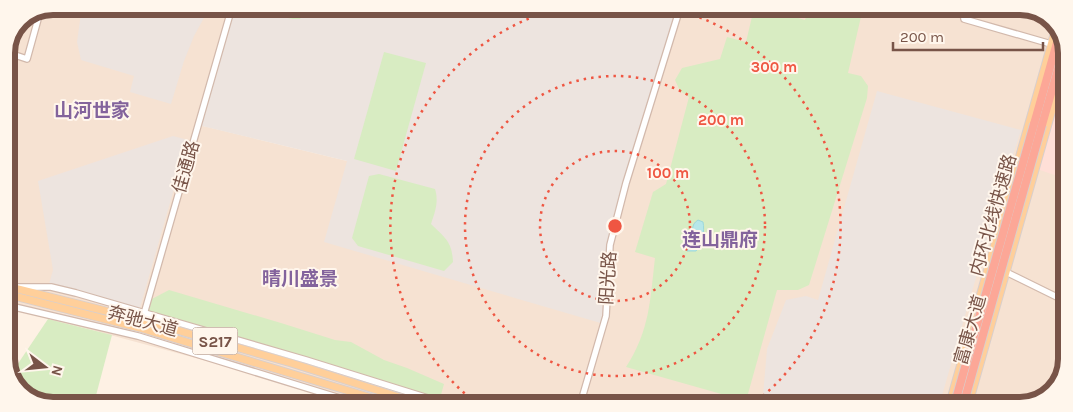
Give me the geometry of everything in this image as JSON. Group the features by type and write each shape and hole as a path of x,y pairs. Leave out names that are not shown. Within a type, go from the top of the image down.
{"highway":[{"name":"内环北线快速路","path":"957,397 1057,44"},
{"name":"内环北线快速路","path":"966,397 1058,69"}],"main road":[{"name":"富康大道","path":"952,397 1053,35"},
{"name":"富康大道","path":"971,397 1058,89"},
{"name":"奔驰大道","path":"15,291 143,316 399,397"},
{"name":"奔驰大道","path":"15,291 369,397"}],"street":[{"name":"佳通路","path":"140,328 230,15"},
{"name":"阳光路","path":"582,397 606,316 609,250 626,183 678,15"},
{"path":"963,15 964,19 1051,44"},
{"path":"15,55 27,59 38,18"},
{"path":"988,267 1006,272 1058,298"},
{"path":"15,307 138,336 335,397"},
{"path":"143,316 423,397"}],"shaded area":[{"path":"53,15 231,15 199,125 347,161 609,250 678,15 1025,15 1041,21 1054,36 1058,51 1058,364 1054,376 1041,391 1020,397 338,397 15,309 15,53 21,32 32,21"},
{"path":"81,15 206,15 194,36 184,61 171,104 130,92 134,76 81,60 77,42"},
{"path":"230,15 678,15 609,250 604,324 324,242 347,161 198,125"},
{"path":"877,91 1021,130 942,397 763,397 767,349 786,300 806,296 818,300"},
{"path":"1058,91 1058,176 1037,169"},
{"path":"173,136 188,140 140,308 49,284 53,270 38,181"}],"green space":[{"path":"271,15 303,15 300,19"},
{"path":"752,15 788,15 805,20 807,15 861,15 848,73 861,76 868,86 867,98 809,285 798,290 777,290 747,397 732,397 626,367 640,340 648,314 655,258 635,252 653,192 666,184 689,97 680,91 675,80 682,68 720,59 727,37 746,42"},
{"path":"384,52 426,63 396,171 354,159"},
{"path":"379,174 435,189 437,203 431,224 447,240 453,262 444,271 358,246 352,238 369,176"},
{"path":"169,290 335,340 351,342 384,360 444,384 440,397 423,397 145,312 148,301"},
{"path":"48,319 112,335 96,397 53,397 41,395 28,388 18,373 16,366"}],"water":[{"path":"698,220 703,222 704,229 701,241 696,251 687,251 693,226"}],"district":[{"name":"山河世家","path":"92,111"},
{"name":"连山鼎府","path":"720,240"},
{"name":"晴川盛景","path":"300,279"}]}
